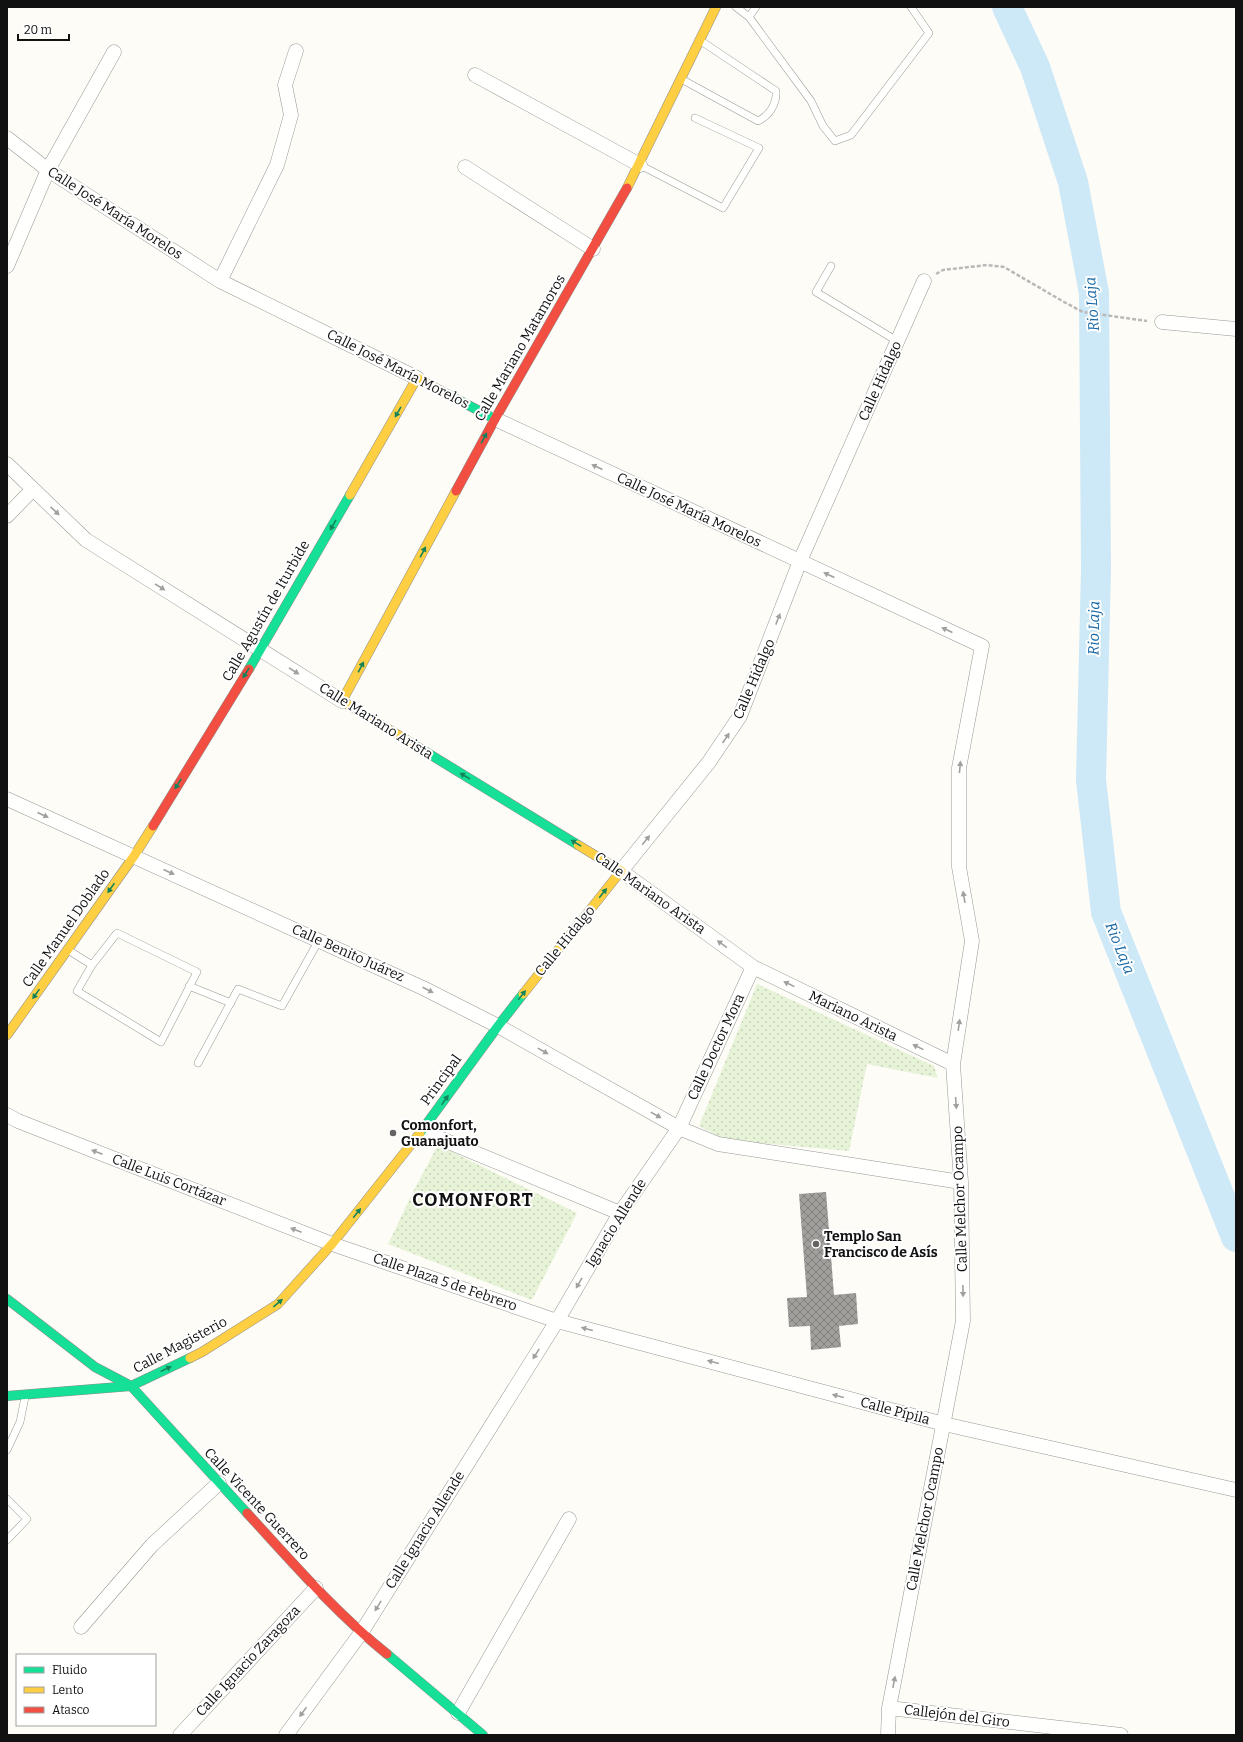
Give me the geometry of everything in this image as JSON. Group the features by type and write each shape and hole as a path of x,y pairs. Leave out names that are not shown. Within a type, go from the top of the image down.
{"street":[{"name":"Calle Mariano Matamoros","path":"342,701 495,419 640,165 716,7"},
{"path":"220,281 277,165 291,115 285,85 296,51"},
{"path":"7,266 48,170 114,52"},
{"path":"475,75 640,165"},
{"name":"Calle José María Morelos","path":"7,138 48,170 220,281 417,378 495,419 982,646"},
{"path":"465,167 593,249"},
{"name":"Calle Hidalgo","path":"498,1026 709,762 740,716 800,562 924,281"},
{"path":"1162,322 1236,329"},
{"name":"Calle Agustín de Iturbide","path":"134,856 261,650 417,378"},
{"name":"Calle Mariano Arista","path":"7,464 32,490 86,540 342,701 621,871 753,967"},
{"path":"7,516 32,490"},
{"name":"Calle Melchor Ocampo","path":"888,1735 889,1708 963,1321 962,1182 954,1064 972,941 959,867 959,768 982,646"},
{"name":"Calle Benito Juárez","path":"7,799 423,988 498,1026 679,1128 718,1144 962,1182"},
{"name":"Calle Manuel Doblado","path":"7,1035 134,856"},
{"name":"Mariano Arista","path":"753,967 954,1064"},
{"name":"Calle Doctor Mora","path":"679,1128 753,967"},
{"name":"Principal","path":"332,1244 422,1131 498,1026"},
{"name":"Calle Luis Cortázar","path":"7,1115 18,1121 332,1244"},
{"name":"Ignacio Allende","path":"557,1321 620,1213 679,1128"},
{"path":"422,1131 620,1213"},
{"name":"Calle Plaza 5 de Febrero","path":"332,1244 557,1321"},
{"name":"Calle Magisterio","path":"7,1396 131,1386 202,1352 278,1304 332,1244"},
{"name":"Calle Vicente Guerrero","path":"7,1299 95,1367 131,1386 316,1588 361,1633 483,1735"},
{"name":"Calle Pípila","path":"557,1321 944,1424 1236,1490"},
{"name":"Calle Ignacio Allende","path":"286,1735 361,1633 557,1321"},
{"path":"81,1626 152,1545 219,1483"},
{"path":"458,1713 570,1519"},
{"name":"Calle Ignacio Zaragoza","path":"180,1735 316,1588"},
{"name":"Callejón del Giro","path":"889,1708 1121,1735"}],"lane":[{"path":"736,7 749,18 811,101 823,126 835,141 851,135 930,32 912,7"},
{"path":"749,18 756,7"},
{"path":"681,79 758,121 767,117 777,98 776,91 700,40"},
{"path":"640,165 723,208 759,148 695,118"},
{"path":"831,266 816,292 897,341"},
{"path":"117,933 196,972 161,1042 77,991 92,966 117,933"},
{"path":"198,1063 238,988 282,1006 319,940"},
{"path":"67,950 92,966"},
{"path":"189,986 230,1003"},
{"path":"7,1450 20,1422 26,1395"},
{"path":"7,1499 27,1519 7,1540"}],"path":[{"path":"924,281 943,270 987,265 1004,267 1083,312 1162,322"}],"green space":[{"path":"757,984 934,1066 938,1078 867,1064 849,1151 726,1140 699,1126"},
{"path":"438,1145 577,1213 532,1300 388,1244"}],"building":[{"name":"Templo San Francisco de Asís","path":"826,1192 834,1295 856,1293 858,1324 839,1326 841,1347 811,1350 810,1326 789,1327 787,1298 807,1297 799,1194"}],"waterway":[{"name":"Rio Laja","path":"1007,7 1035,67 1073,182 1094,293 1096,569 1091,780 1106,912 1236,1237"}],"traffic: fast":[{"path":"441,391 495,419"},
{"path":"249,669 350,495"},
{"path":"413,744 578,845"},
{"path":"420,1133 523,994"},
{"path":"7,1299 95,1367 131,1386 247,1513"},
{"path":"7,1396 131,1386 190,1358"},
{"path":"387,1654 483,1735"}],"traffic: slow":[{"path":"627,188 716,7"},
{"path":"350,495 417,378 441,391"},
{"path":"413,744 342,701 456,491"},
{"path":"7,1035 134,856 153,826"},
{"path":"523,994 621,871 578,845"},
{"path":"190,1358 278,1304 332,1244 420,1133"}],"traffic: jam":[{"path":"456,491 495,419 627,188"},
{"path":"153,826 249,669"},
{"path":"247,1513 332,1604 387,1654"}],"place":[{"name":"Comonfort, Guanajuato","path":"393,1133"},
{"name":"Templo San Francisco de Asís","path":"816,1244"}],"district":[{"name":"COMONFORT","path":"473,1200"}]}
